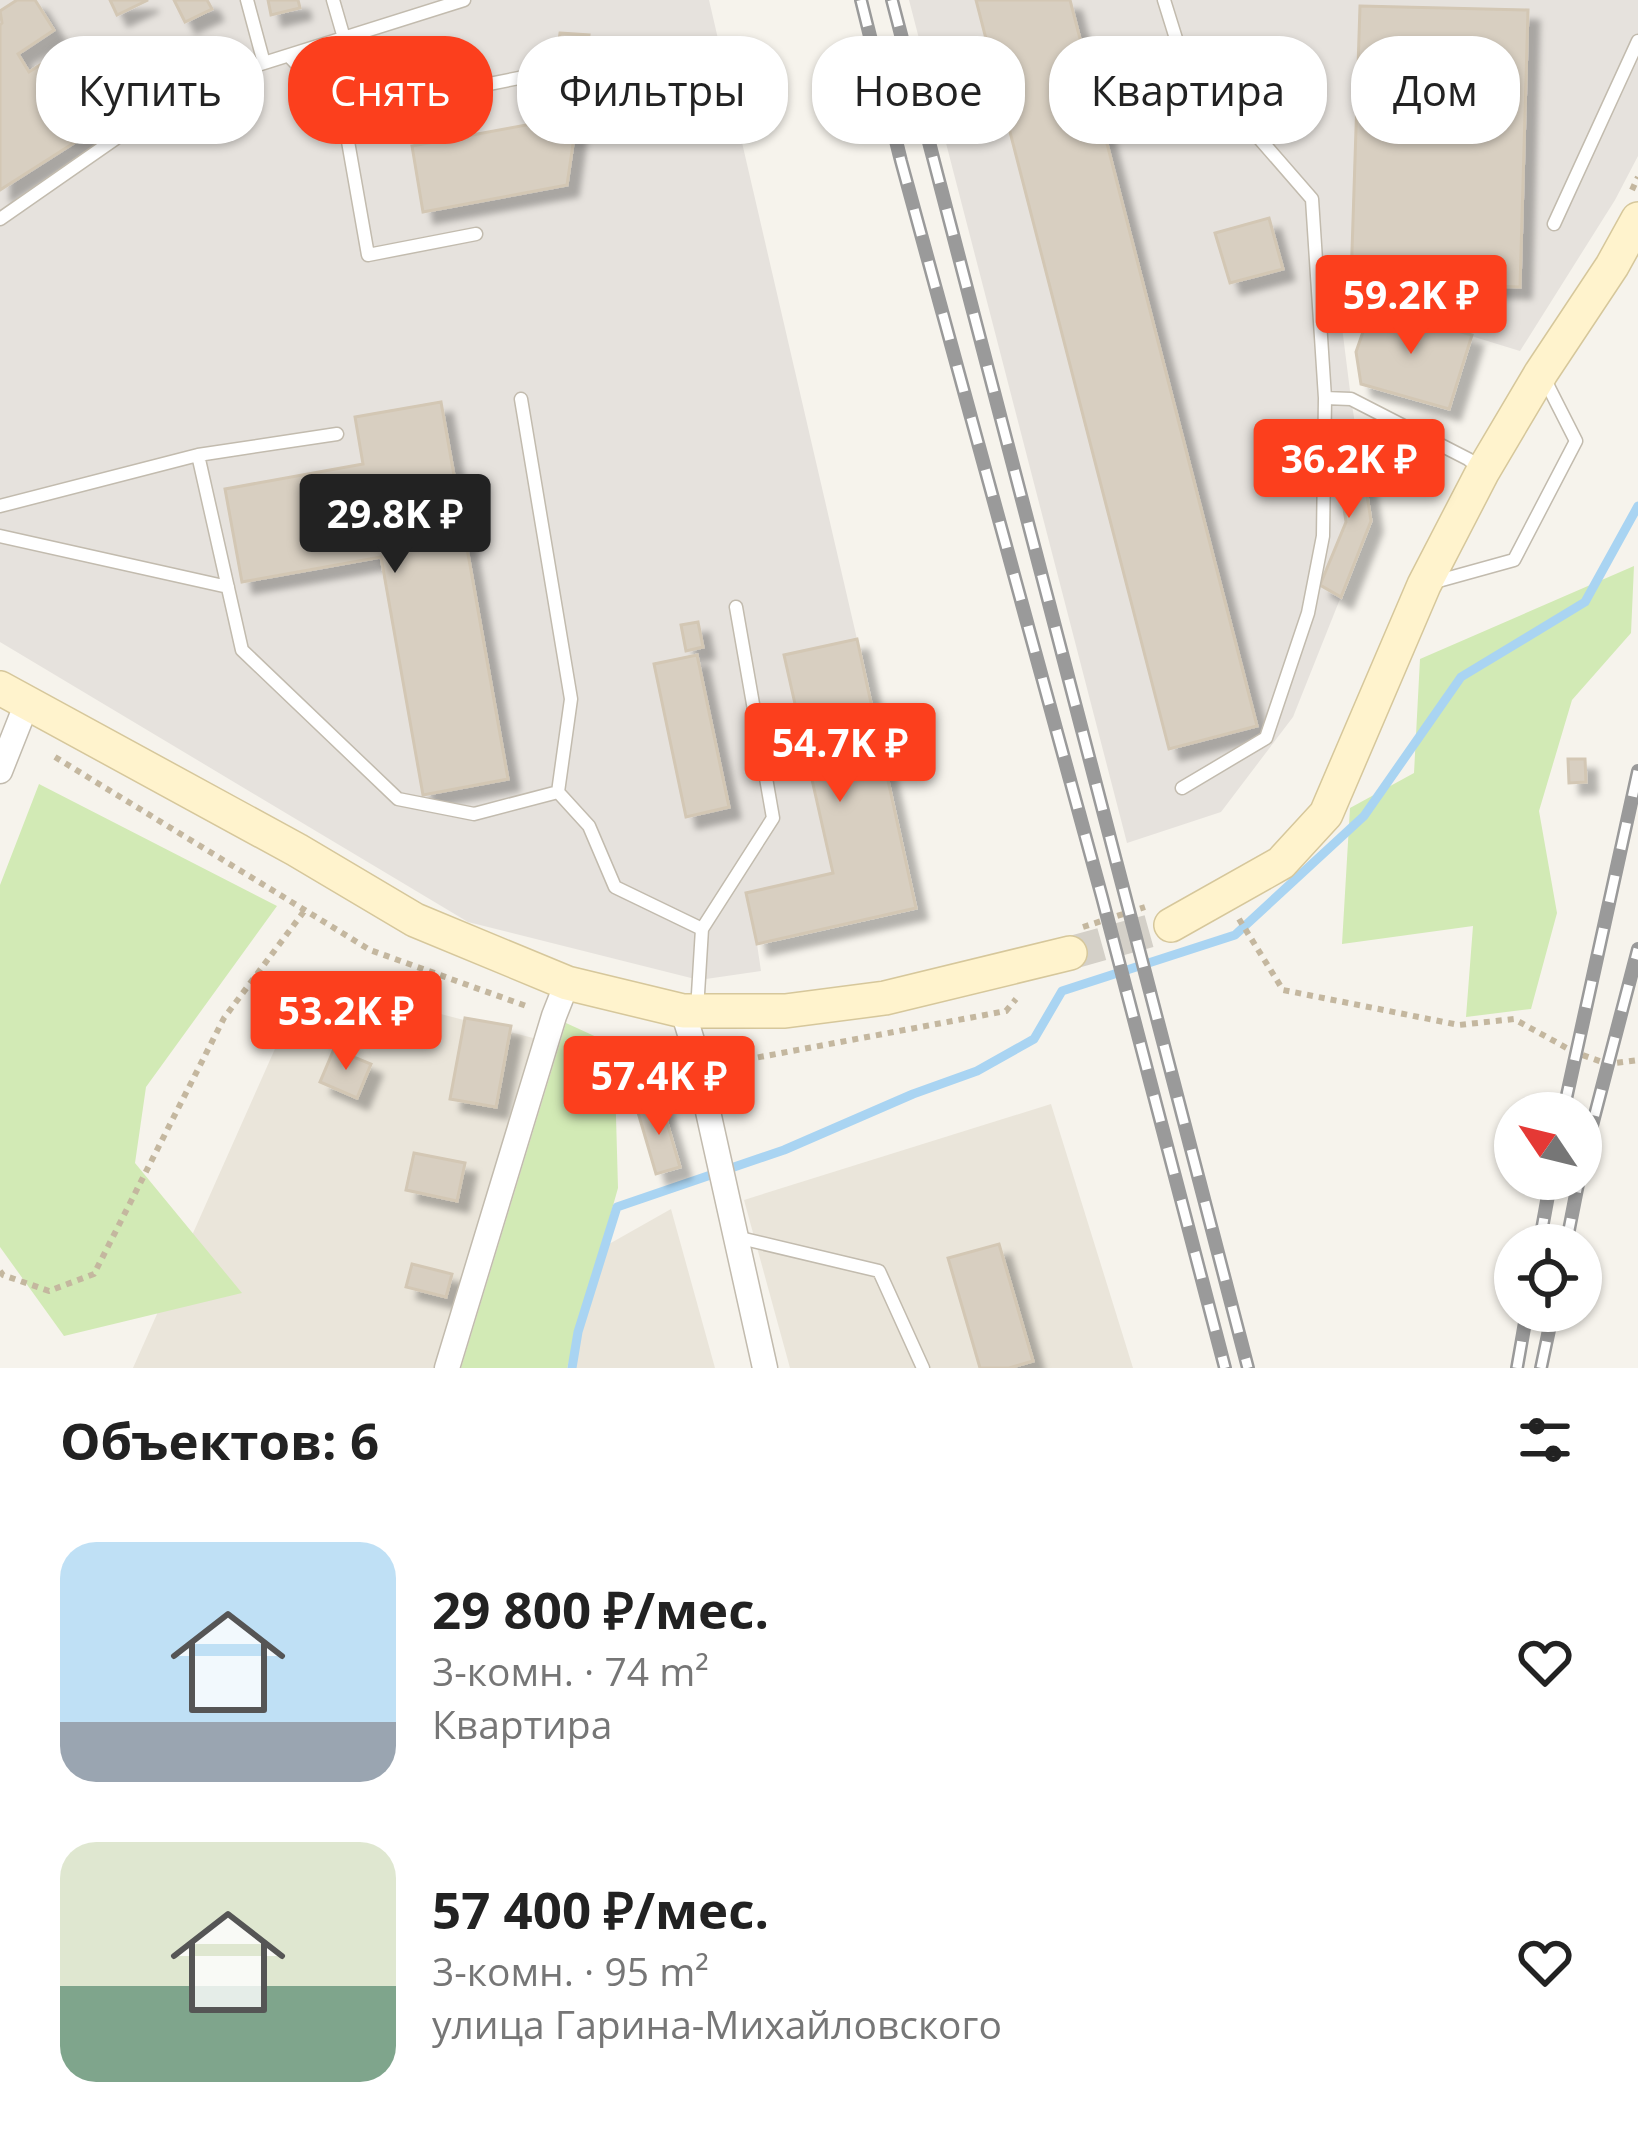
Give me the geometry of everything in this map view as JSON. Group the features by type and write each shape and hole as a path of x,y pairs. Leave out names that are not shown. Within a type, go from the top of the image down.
{"street":[{"path":"1163,914 1225,895 1281,863 1326,814 1424,585 1483,471 1612,266 1633,208"},
{"path":"0,771 14,708 297,850 416,920 567,983 691,1022 885,998 1060,956"},
{"path":"447,1368 567,983"},
{"path":"691,1022 765,1368"}],"lane":[{"path":"247,0 257,36"},
{"path":"333,0 343,36"},
{"path":"350,36 464,0"},
{"path":"1164,0 1178,45 1312,200 1324,398 1323,536 1308,613 1266,738 1182,788"},
{"path":"1554,224 1638,41"},
{"path":"264,64 288,56"},
{"path":"0,219 108,144"},
{"path":"348,144 368,255 476,234"},
{"path":"1424,585 1514,560 1576,441 1541,373"},
{"path":"1324,398 1351,399 1483,471"},
{"path":"521,399 572,699 558,792"},
{"path":"0,506 198,455 337,434"},
{"path":"198,455 242,650 398,799 474,814 558,792"},
{"path":"0,536 228,587"},
{"path":"691,1022 702,929 773,818 736,608"},
{"path":"558,792 589,826 615,887 702,929"},
{"path":"736,1237 879,1270 923,1368"}],"path":[{"path":"1633,208 1638,177"},
{"path":"14,708 304,910 370,950 554,1016"},
{"path":"1225,895 1283,989 1459,1025 1514,1019 1574,1052 1608,1064 1638,1060"},
{"path":"0,1271 49,1291 94,1274 224,1018 304,910"},
{"path":"691,1022 744,1060 1006,1011 1060,956 1050,937 1163,914"}],"shaded area":[{"path":"0,0 709,0 717,36 517,36 517,144 742,144 916,908 757,944 761,971 699,980 468,922 0,642"},
{"path":"909,0 1638,0 1638,156 1520,351 1338,295 1371,521 1293,717 1221,812 1127,843 946,144 1025,144 1025,36 918,36"},
{"path":"306,979 537,1039 437,1368 133,1368"},
{"path":"1051,1104 1133,1368 790,1368 744,1200"},
{"path":"671,1209 715,1368 549,1368 579,1261"}],"green space":[{"path":"1634,566 1631,633 1572,700 1539,811 1557,913 1531,1009 1466,1017 1473,926 1342,944 1350,808 1414,773 1420,659"},
{"path":"39,784 277,906 146,1087 135,1163 242,1293 64,1336 0,1247 0,885"},
{"path":"566,1023 614,1045 618,1188 567,1368 461,1368"}],"building":[{"path":"17,0 35,0 54,30 36,36 36,42 18,54 29,72 36,67 36,144 72,144 0,190 2,23 0,11"},
{"path":"110,0 148,0 117,15"},
{"path":"174,0 207,0 212,9 185,22"},
{"path":"268,0 298,0 300,8 271,15"},
{"path":"976,0 1070,0 1079,36 1049,36 1049,144 1107,144 1257,726 1169,749 1013,144 1025,144 1025,36 985,36"},
{"path":"1360,6 1528,10 1520,287 1351,282 1356,144 1520,144 1520,36 1359,36"},
{"path":"517,127 517,144 573,144 567,185 423,212 412,146 493,144 493,131"},
{"path":"1269,218 1283,269 1230,283 1215,233"},
{"path":"1372,306 1472,335 1449,409 1361,384 1356,352"},
{"path":"441,402 508,779 423,795 381,557 242,582 225,489 363,464 355,417"},
{"path":"1360,449 1371,521 1341,597 1320,585 1346,522 1336,452"},
{"path":"698,622 703,647 686,651 681,625"},
{"path":"857,639 916,908 757,944 746,893 833,873 784,655"},
{"path":"697,655 729,807 686,817 654,664"},
{"path":"1568,759 1585,759 1586,782 1569,783"},
{"path":"465,1018 511,1026 496,1107 450,1099"},
{"path":"334,1049 371,1064 357,1098 320,1082"},
{"path":"661,1102 680,1167 656,1174 637,1109"},
{"path":"414,1153 465,1163 457,1201 406,1190"},
{"path":"999,1244 1033,1361 1009,1368 980,1368 948,1258"},
{"path":"412,1264 452,1274 446,1297 406,1287"}],"waterway":[{"path":"572,1368 578,1332 617,1207 784,1150 977,1071 1034,1039 1062,991 1235,935 1364,816 1461,677 1585,602 1638,506"}],"tunnel":[{"path":"1070,953 1171,925"}],"railway":[{"path":"861,0 1225,1368"},
{"path":"892,0 1248,1368"},
{"path":"1568,1092 1638,771"},
{"path":"1601,1092 1638,949"},
{"path":"1543,1224 1547,1200"},
{"path":"1570,1224 1575,1200"},
{"path":"1517,1368 1523,1332"},
{"path":"1541,1368 1549,1332"}]}
